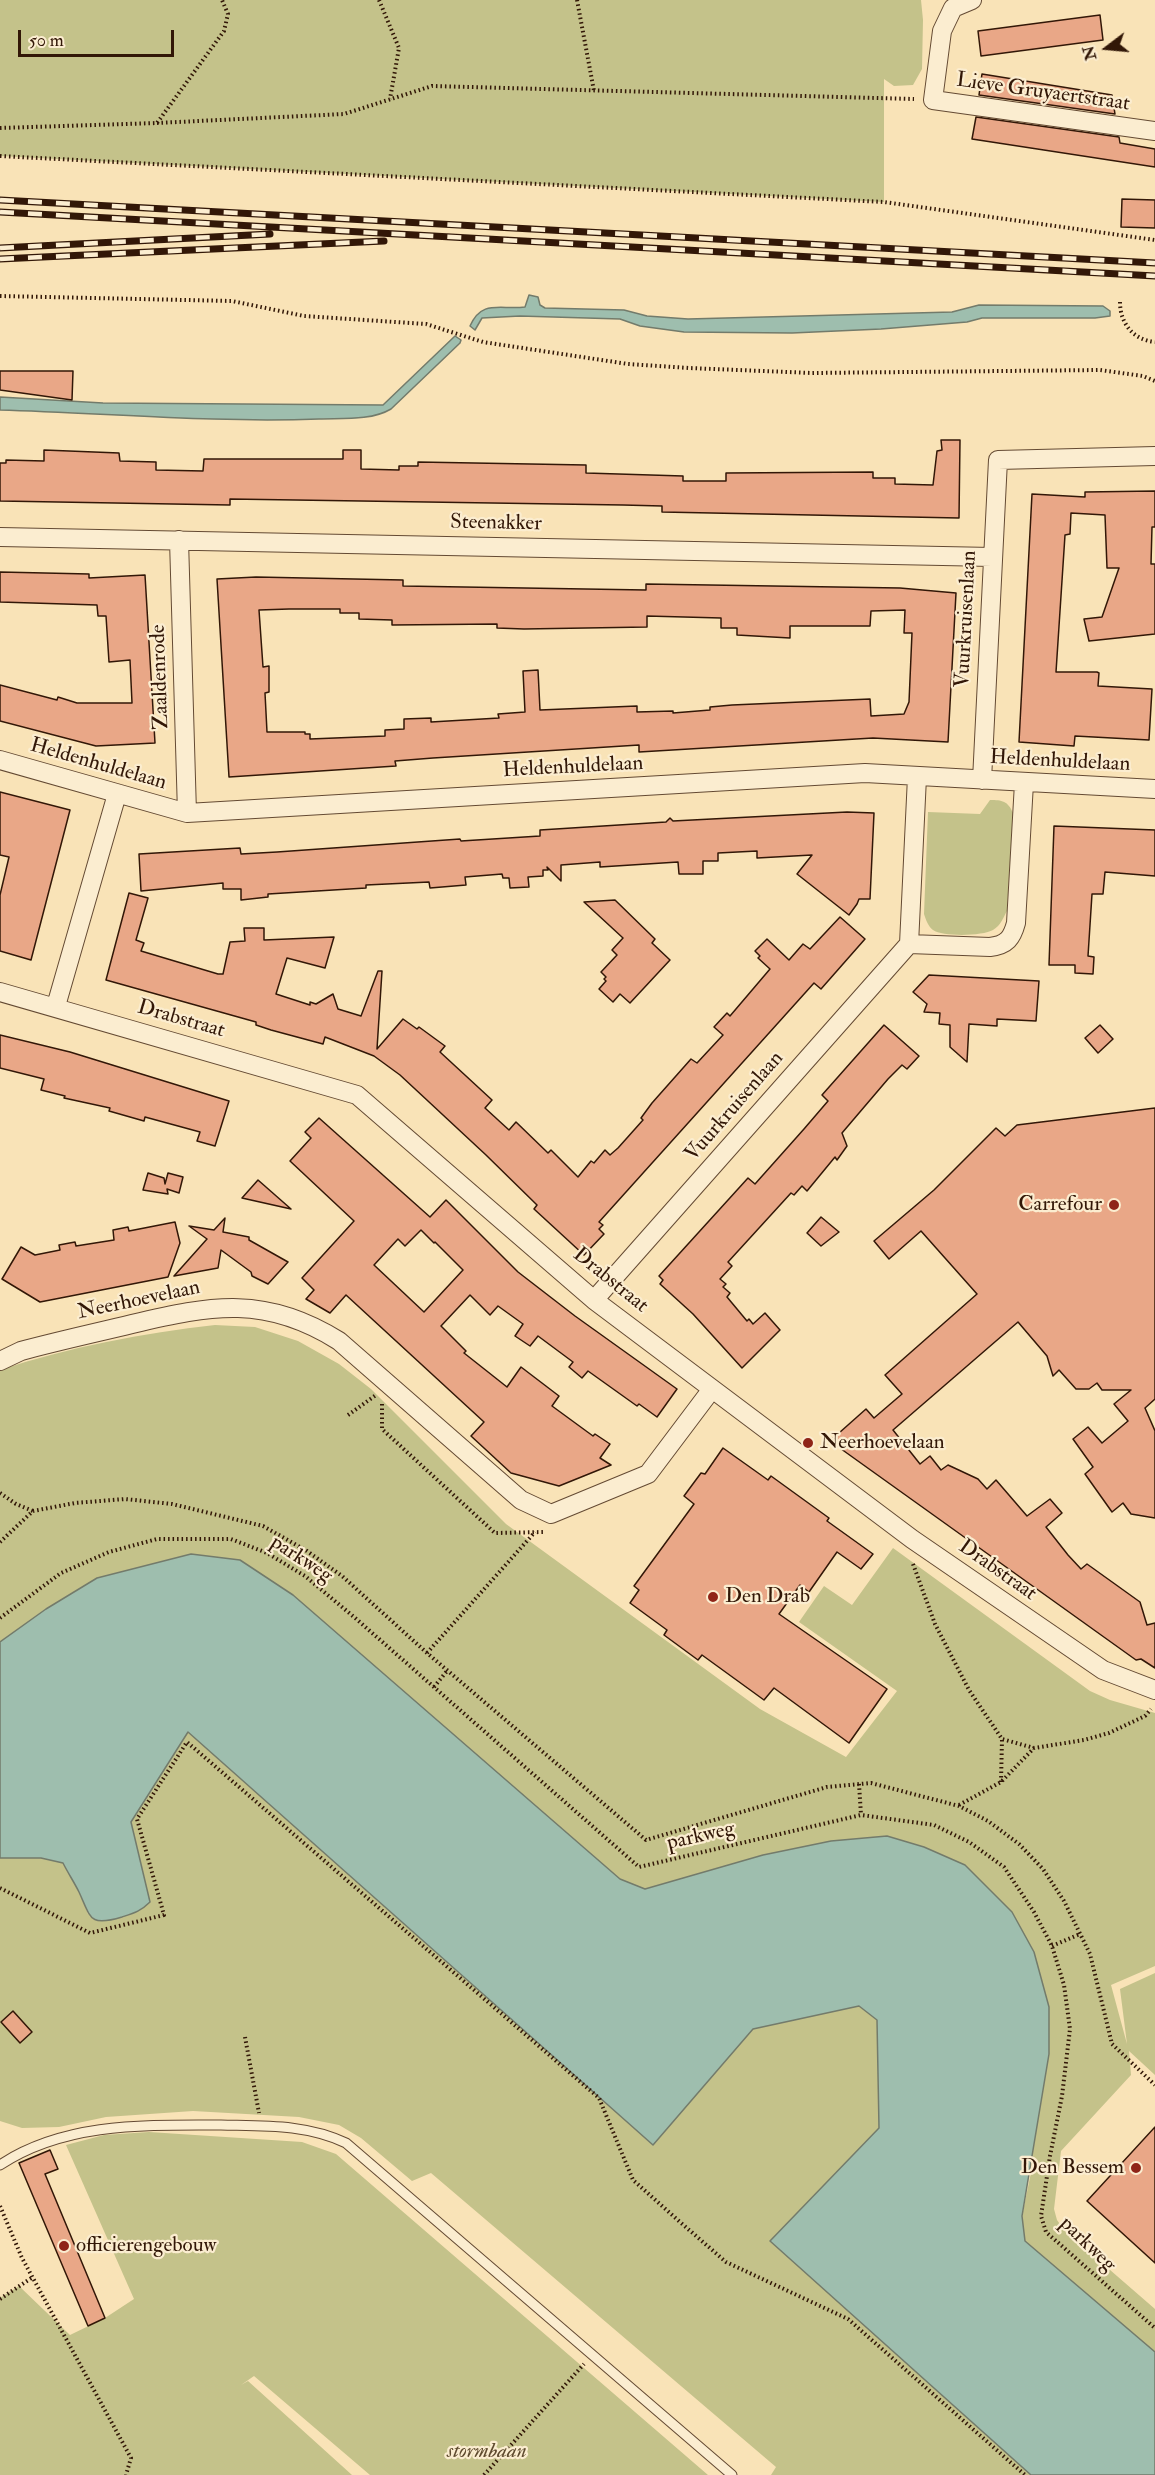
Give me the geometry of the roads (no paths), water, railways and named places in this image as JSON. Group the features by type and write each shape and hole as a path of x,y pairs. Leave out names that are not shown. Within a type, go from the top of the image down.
{"street":[{"name":"Lieve Gruyaertstraat","path":"972,0 953,8 942,31 933,100 1155,132"},
{"name":"Vuurkruisenlaan","path":"982,780 998,460 1155,456"},
{"name":"Steenakker","path":"0,537 992,557"},
{"name":"Zaaldenrode","path":"179,540 187,813"},
{"name":"Heldenhuldelaan","path":"0,760 187,813 865,773 1155,789"},
{"path":"917,777 909,944 990,947 1008,942 1016,923 1024,783"},
{"path":"56,1006 117,794"},
{"name":"Vuurkruisenlaan","path":"594,1300 909,944"},
{"name":"Drabstraat","path":"0,992 56,1006 357,1095 594,1300 912,1539 1103,1670 1145,1688 1154,1698"},
{"name":"Neerhoevelaan","path":"0,1361 30,1348 193,1310 229,1307 261,1310 289,1317 314,1325 339,1341 521,1500 551,1514 648,1474 712,1389"}],"lane":[{"path":"0,2165 21,2152 63,2136 106,2128 153,2125 261,2126 298,2128 327,2134 346,2143 732,2475"}],"railway":[{"path":"0,200 1155,263"},
{"path":"0,212 1155,276"},
{"path":"0,248 270,234"},
{"path":"0,259 384,241"}],"place":[{"name":"Carrefour","path":"1114,1205"},
{"name":"Neerhoevelaan","path":"808,1443"},
{"name":"Den Drab","path":"713,1597"},
{"name":"Den Bessem","path":"1136,2168"},
{"name":"officierengebouw","path":"64,2246"}],"park label":[{"name":"stormbaan","path":"487,2452"}]}
